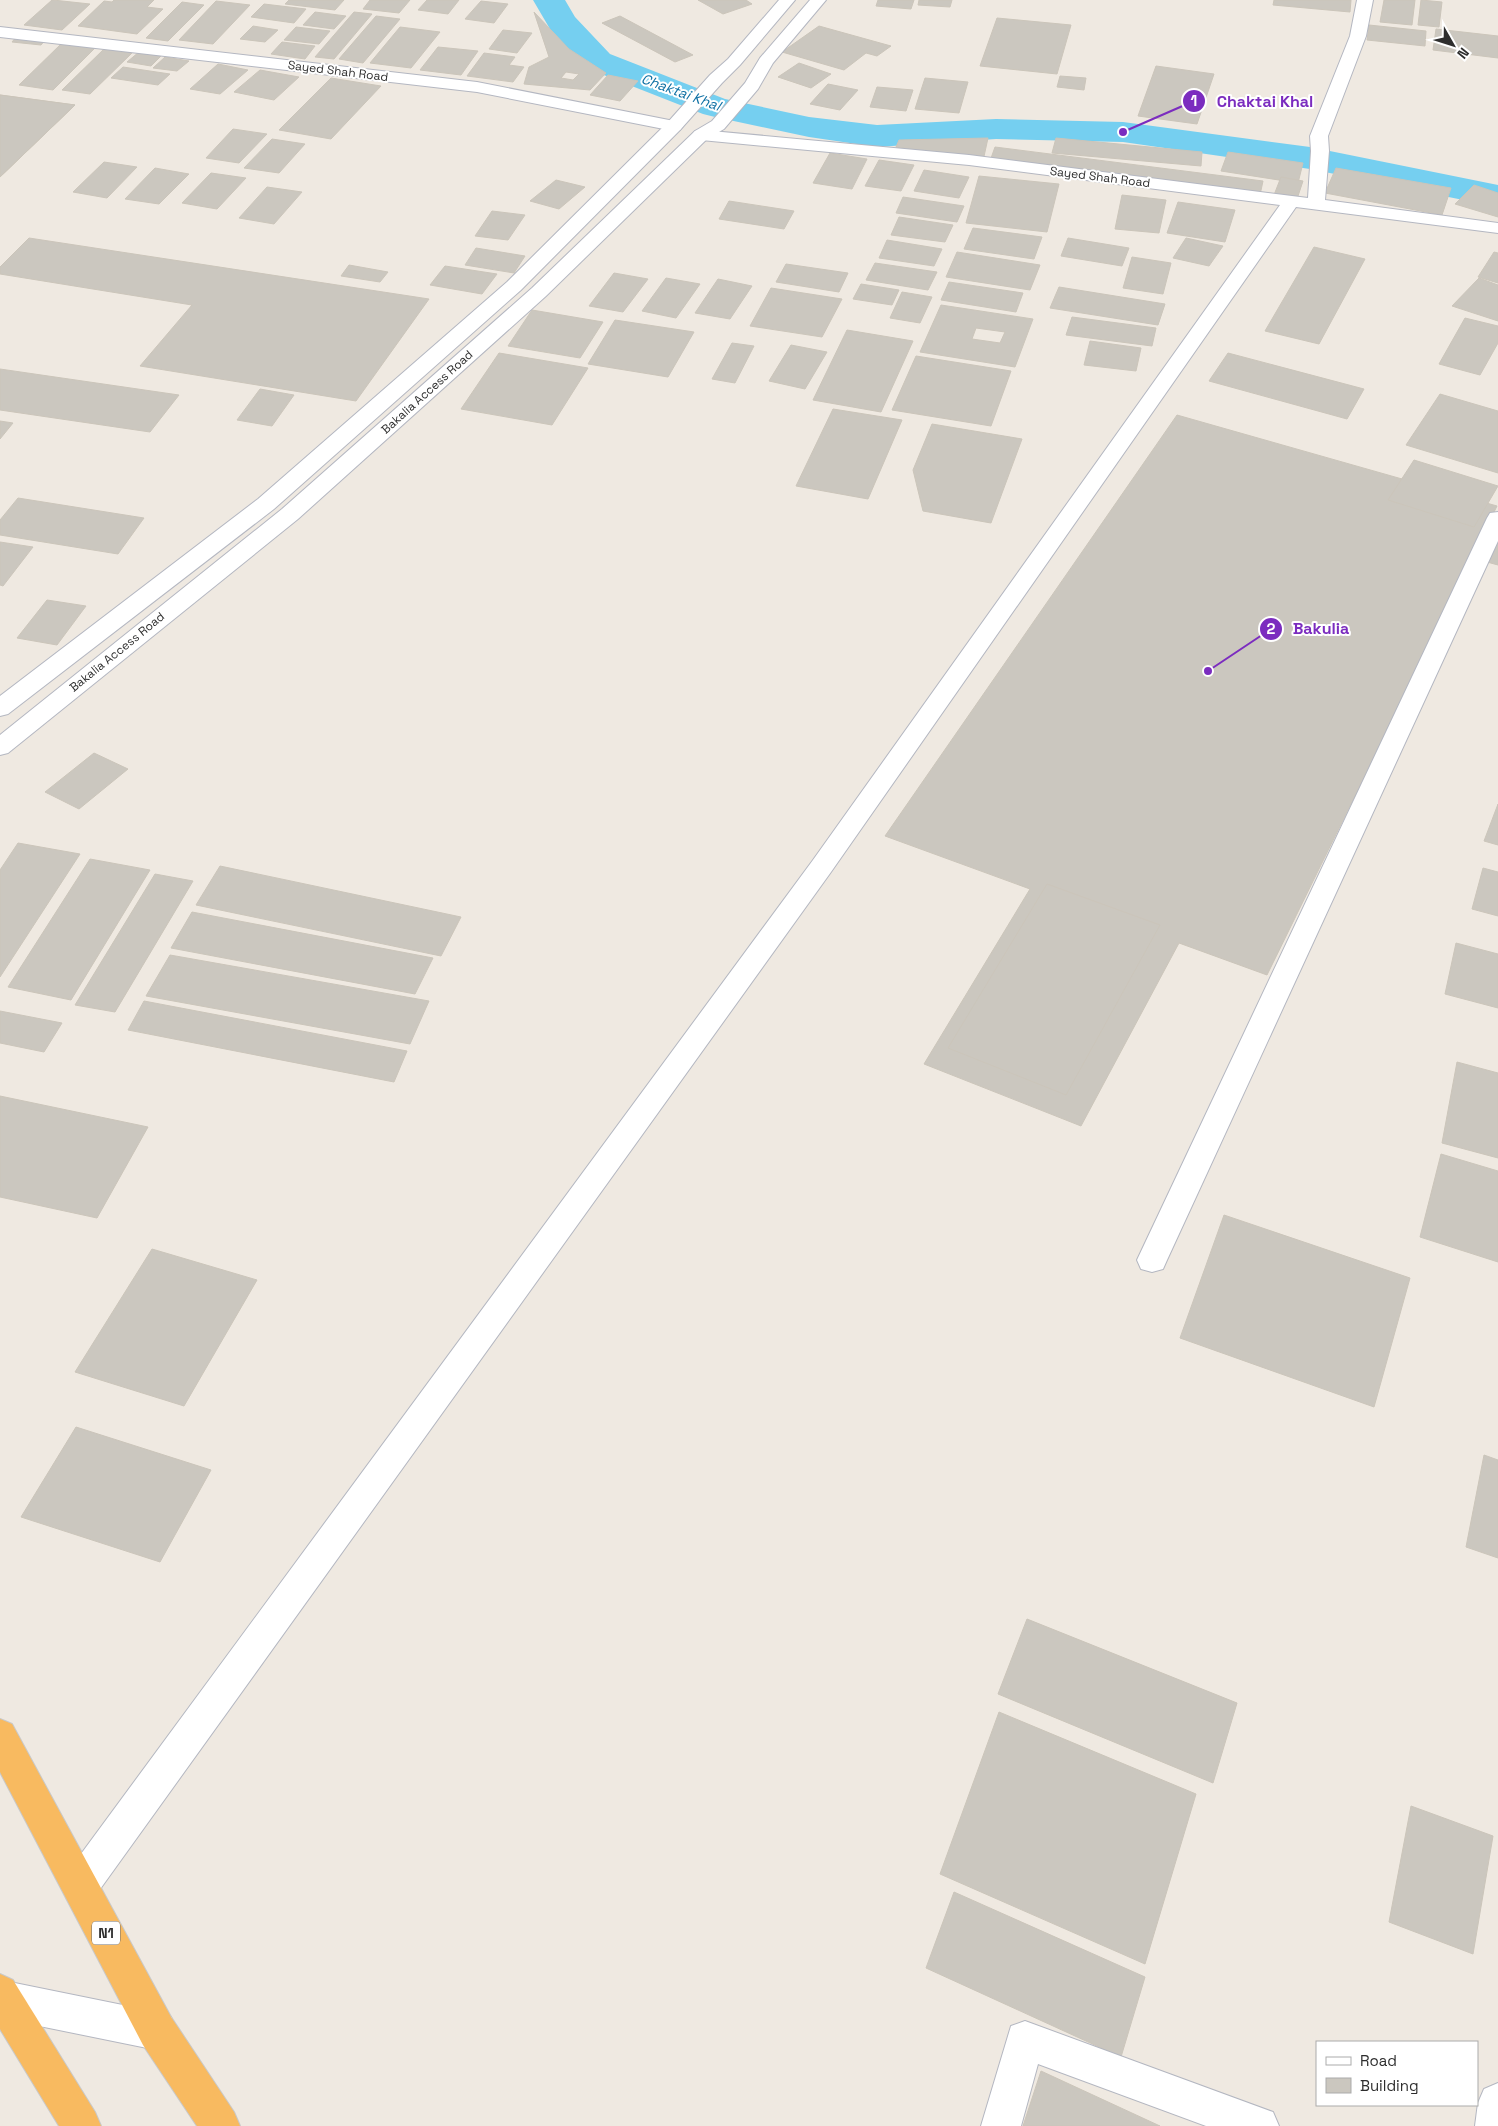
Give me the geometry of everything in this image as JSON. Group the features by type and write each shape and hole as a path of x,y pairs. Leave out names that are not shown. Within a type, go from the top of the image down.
{"highway":[{"name":"N1","path":"0,1736 157,2031 220,2126"},
{"path":"1,1997 81,2126"}],"street":[{"name":"Bakalia Access Road","path":"0,708 266,504 514,286 678,121 734,62 787,0"},
{"name":"Bakalia Access Road","path":"0,747 290,514 539,292 710,130 752,85 766,62 818,0"},
{"path":"80,1886 1304,203 1318,175 1319,136 1358,36 1365,0"},
{"name":"Sayed Shah Road","path":"0,32 477,87 678,121"},
{"name":"Sayed Shah Road","path":"710,130 969,160 1498,228"},
{"path":"1152,1260 1498,518"},
{"path":"1,1997 157,2031"},
{"path":"1001,2126 1025,2040 1259,2126"},
{"path":"1495,2126 1498,2103"}],"building":[{"path":"52,0 90,4 62,30 24,25"},
{"path":"114,0 154,0 147,7 163,9 137,34 78,26 104,1 112,2"},
{"path":"289,0 344,0 335,10 285,4"},
{"path":"370,0 410,0 399,13 363,9"},
{"path":"427,0 459,0 448,14 418,10"},
{"path":"698,0 746,0 752,4 723,14"},
{"path":"878,0 914,0 911,9 876,6"},
{"path":"919,0 952,0 950,7 918,5"},
{"path":"1274,0 1351,0 1350,12 1273,5"},
{"path":"1384,0 1415,0 1412,25 1380,22"},
{"path":"1421,0 1442,2 1439,27 1418,25"},
{"path":"216,1 250,5 213,44 179,40"},
{"path":"481,1 508,4 494,23 465,19"},
{"path":"182,2 204,5 168,41 146,38"},
{"path":"264,4 306,9 294,23 251,17"},
{"path":"315,12 346,16 334,29 303,25"},
{"path":"354,12 372,14 334,59 315,57"},
{"path":"534,12 569,49 606,73 590,90 524,84 529,67 549,57","holes":["566,72 579,74 573,80 561,78"]},
{"path":"376,16 400,19 363,63 339,59"},
{"path":"620,16 693,55 675,62 602,23"},
{"path":"997,18 1071,25 1057,74 980,66"},
{"path":"1369,25 1426,31 1425,46 1367,40"},
{"path":"253,26 278,30 265,42 240,39"},
{"path":"819,26 891,46 877,56 866,53 844,70 782,52"},
{"path":"296,27 330,31 319,44 284,40"},
{"path":"400,27 440,32 411,68 370,63"},
{"path":"1436,29 1498,36 1498,58 1433,50"},
{"path":"503,30 532,33 517,53 489,49"},
{"path":"18,35 47,38 41,45 12,42"},
{"path":"282,42 315,46 305,59 271,54"},
{"path":"61,44 95,48 53,90 19,85"},
{"path":"438,47 478,51 461,75 420,70"},
{"path":"104,49 132,53 90,94 62,90"},
{"path":"139,52 162,55 151,66 127,62"},
{"path":"484,53 515,57 509,65 524,67 513,82 467,76"},
{"path":"165,57 189,61 177,71 153,68"},
{"path":"799,63 831,74 811,88 778,77"},
{"path":"218,64 248,70 220,94 190,89"},
{"path":"1156,66 1214,74 1197,124 1138,116"},
{"path":"123,67 170,74 158,85 111,78"},
{"path":"260,70 299,77 274,100 234,92"},
{"path":"608,75 638,81 620,101 590,95"},
{"path":"1060,76 1086,78 1084,90 1057,87"},
{"path":"331,78 381,86 331,139 279,130"},
{"path":"925,78 968,82 959,113 915,109"},
{"path":"828,84 858,90 840,110 810,104"},
{"path":"877,87 913,90 906,111 870,107"},
{"path":"0,95 75,105 0,177 0,157 6,154 0,153 0,140 15,126 33,129 38,124 0,118"},
{"path":"0,95 75,105 0,177"},
{"path":"233,129 267,134 239,163 206,158"},
{"path":"988,138 983,161 896,147 899,140"},
{"path":"1056,138 1202,152 1201,166 1052,153"},
{"path":"272,139 305,144 279,173 244,168"},
{"path":"995,147 1263,181 1260,195 990,161"},
{"path":"1228,152 1303,163 1298,183 1221,171"},
{"path":"830,153 867,159 852,189 813,183"},
{"path":"879,160 914,165 901,191 865,186"},
{"path":"104,162 137,167 107,198 73,192"},
{"path":"155,168 189,174 159,204 125,199"},
{"path":"1336,168 1451,188 1442,215 1325,193"},
{"path":"924,170 969,177 959,198 914,191"},
{"path":"211,173 246,178 217,209 182,203"},
{"path":"979,176 1059,184 1047,232 966,223"},
{"path":"1281,177 1303,181 1297,199 1274,195"},
{"path":"556,180 585,187 559,209 530,201"},
{"path":"1474,185 1498,193 1498,217 1455,204"},
{"path":"267,187 302,192 274,224 239,218"},
{"path":"1122,195 1166,200 1159,233 1115,229"},
{"path":"903,197 964,206 957,222 896,213"},
{"path":"729,201 794,211 784,229 719,219"},
{"path":"1178,202 1235,210 1225,242 1167,233"},
{"path":"492,211 525,215 508,240 475,236"},
{"path":"899,217 953,225 945,242 891,235"},
{"path":"973,228 1042,237 1034,259 964,249"},
{"path":"29,238 429,299 356,401 140,366 192,305 0,274 0,267"},
{"path":"1068,238 1129,248 1122,266 1061,256"},
{"path":"1186,238 1223,246 1209,266 1173,258"},
{"path":"887,240 942,249 934,266 879,258"},
{"path":"1314,247 1365,259 1319,344 1265,331"},
{"path":"476,248 525,256 514,273 465,265"},
{"path":"957,252 1040,265 1030,290 946,277"},
{"path":"1494,252 1498,253 1498,283 1478,277"},
{"path":"1132,257 1171,263 1163,294 1123,288"},
{"path":"875,263 937,272 928,290 866,280"},
{"path":"786,264 848,273 839,292 776,282"},
{"path":"349,265 388,272 380,282 341,276"},
{"path":"445,266 497,274 482,294 430,285"},
{"path":"614,273 648,279 623,312 589,306"},
{"path":"666,278 700,284 676,318 642,311"},
{"path":"1479,278 1498,285 1498,321 1452,306"},
{"path":"718,279 752,286 730,319 695,313"},
{"path":"949,282 1023,293 1016,312 941,300"},
{"path":"861,284 899,290 892,305 853,299"},
{"path":"1059,287 1165,304 1158,325 1050,308"},
{"path":"771,288 842,299 822,337 750,326"},
{"path":"902,292 932,297 920,323 890,318"},
{"path":"941,305 1033,319 1015,367 920,352","holes":["976,328 1005,332 1000,343 972,339"]},
{"path":"532,310 603,322 580,358 508,346"},
{"path":"1072,317 1156,328 1152,346 1066,335"},
{"path":"1465,318 1498,326 1498,343 1480,375 1439,364"},
{"path":"615,320 694,332 668,377 588,364"},
{"path":"847,330 913,341 881,412 813,400"},
{"path":"1090,341 1141,348 1136,371 1084,365"},
{"path":"732,343 754,346 735,383 712,379"},
{"path":"791,345 827,352 805,389 769,381"},
{"path":"499,353 588,368 552,425 461,409"},
{"path":"1228,353 1364,389 1347,419 1209,381"},
{"path":"916,356 1011,371 991,426 892,410"},
{"path":"0,369 179,395 150,432 0,410"},
{"path":"260,389 294,395 272,426 237,420"},
{"path":"1440,394 1498,411 1498,473 1406,445"},
{"path":"833,409 902,420 868,499 796,486"},
{"path":"1177,415 1497,506 1267,975 1179,943 1081,1126 924,1064 1030,889 885,836"},
{"path":"0,421 13,423 0,439"},
{"path":"932,424 1022,439 991,523 923,511 913,470"},
{"path":"1414,460 1498,486 1474,527 1388,500"},
{"path":"18,498 144,518 118,554 0,535 0,520"},
{"path":"1498,535 1498,565 1487,562"},
{"path":"0,542 33,547 3,586 0,585"},
{"path":"47,600 86,606 57,645 17,638"},
{"path":"94,753 128,769 79,809 45,792"},
{"path":"1498,804 1498,845 1484,841"},
{"path":"18,843 80,854 0,977 0,870"},
{"path":"90,859 150,870 71,1000 8,987"},
{"path":"220,866 461,917 441,956 196,905"},
{"path":"1483,868 1498,872 1498,916 1472,909"},
{"path":"155,874 193,881 115,1012 75,1005"},
{"path":"1047,884 1160,925 1066,1095 948,1048"},
{"path":"192,912 433,958 415,994 171,948"},
{"path":"1456,943 1498,954 1498,1008 1445,994"},
{"path":"170,955 429,1001 410,1044 146,996"},
{"path":"144,1001 407,1051 394,1082 128,1030"},
{"path":"0,1011 62,1023 44,1052 0,1043"},
{"path":"1457,1062 1498,1073 1498,1158 1442,1143"},
{"path":"0,1096 148,1127 97,1218 0,1197"},
{"path":"1441,1154 1498,1171 1498,1262 1420,1237"},
{"path":"1224,1215 1410,1278 1374,1407 1180,1338"},
{"path":"152,1249 257,1280 184,1406 75,1372"},
{"path":"76,1427 211,1470 160,1562 21,1517"},
{"path":"1484,1455 1498,1460 1498,1558 1466,1547"},
{"path":"1027,1619 1237,1703 1213,1783 998,1694"},
{"path":"999,1712 1196,1794 1145,1964 940,1874"},
{"path":"1411,1806 1493,1836 1473,1954 1389,1922"},
{"path":"954,1892 1145,1977 1121,2057 926,1968"},
{"path":"1041,2071 1160,2126 1023,2126"}],"waterway":[{"name":"Chaktai Khal","path":"549,0 561,22 598,61 715,107 809,127 877,136 996,129 1123,132 1310,158 1498,196"}],"place":[{"name":"Chaktai Khal","path":"1123,132"},
{"name":"Bakulia","path":"1208,671"}]}
